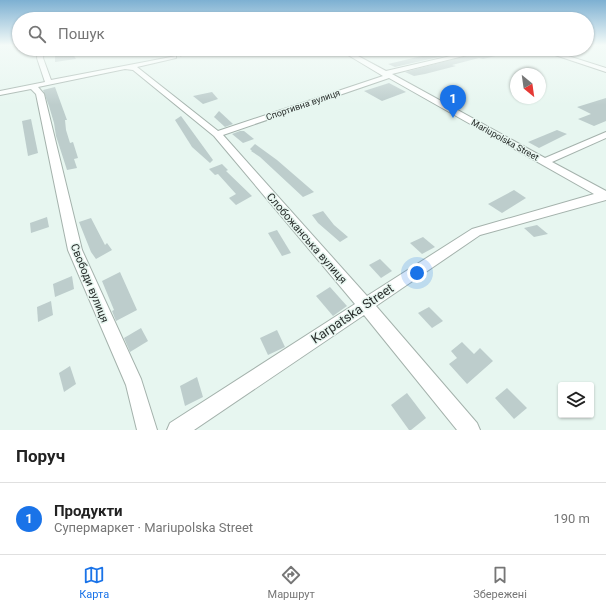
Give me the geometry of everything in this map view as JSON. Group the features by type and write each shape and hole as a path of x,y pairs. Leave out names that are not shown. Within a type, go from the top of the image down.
{"street":[{"path":"43,65 49,83"},
{"path":"0,93 134,65"},
{"name":"Mariupolska Street","path":"369,65 606,196"},
{"name":"Спортивна вулиця","path":"217,134 387,75 426,65"},
{"path":"590,65 606,70"},
{"name":"Слобожанська вулиця","path":"125,67 135,68 217,134 365,304 470,430"},
{"name":"Свободи вулиця","path":"33,86 40,94 75,250 135,385 146,430"},
{"path":"544,162 606,135"},
{"name":"Karpatska Street","path":"177,430 365,304 476,232 606,196"}],"building":[{"path":"390,65 403,65 395,67"},
{"path":"431,65 456,66 414,76 405,72"},
{"path":"389,83 406,92 382,101 364,91"},
{"path":"55,87 67,120 65,120 66,130 70,143 73,142 78,158 74,159 77,168 67,170 43,90"},
{"path":"212,92 218,99 203,104 193,96"},
{"path":"606,98 606,121 594,126 578,119 591,114 577,107"},
{"path":"219,111 233,124 225,127 214,117"},
{"path":"181,116 213,160 210,163 192,147 175,120"},
{"path":"31,119 38,153 28,156 22,121"},
{"path":"557,130 567,134 539,148 528,142"},
{"path":"244,131 254,139 243,143 232,134"},
{"path":"255,144 277,160 314,192 303,197 260,157 251,151 250,149"},
{"path":"222,164 228,170 226,171 252,196 236,205 229,198 236,194 218,174 215,175 209,169"},
{"path":"514,190 526,198 502,213 488,204"},
{"path":"323,211 334,225 348,237 340,242 318,223 312,215"},
{"path":"47,217 49,227 31,233 30,223"},
{"path":"91,218 105,245 107,243 112,250 96,259 91,252 79,222"},
{"path":"537,225 548,234 534,237 524,228"},
{"path":"277,230 291,253 282,256 268,233"},
{"path":"423,237 435,247 422,254 410,243"},
{"path":"380,259 392,271 381,278 369,265"},
{"path":"120,272 137,310 116,321 112,311 114,310 102,281"},
{"path":"72,276 74,289 55,297 53,284"},
{"path":"330,287 347,306 333,316 316,296"},
{"path":"51,301 53,315 38,322 37,307"},
{"path":"429,307 443,321 432,328 418,313"},
{"path":"141,328 148,341 130,352 124,338"},
{"path":"277,330 285,347 268,355 260,338"},
{"path":"462,342 474,354 480,348 493,361 467,384 449,364 457,358 451,351"},
{"path":"70,366 76,384 64,392 59,373"},
{"path":"197,377 203,397 185,406 180,386"},
{"path":"507,388 527,408 514,419 495,398"},
{"path":"407,393 426,418 411,430 409,430 391,405"}],"place":[{"name":"Продукти","path":"453,118"}]}
